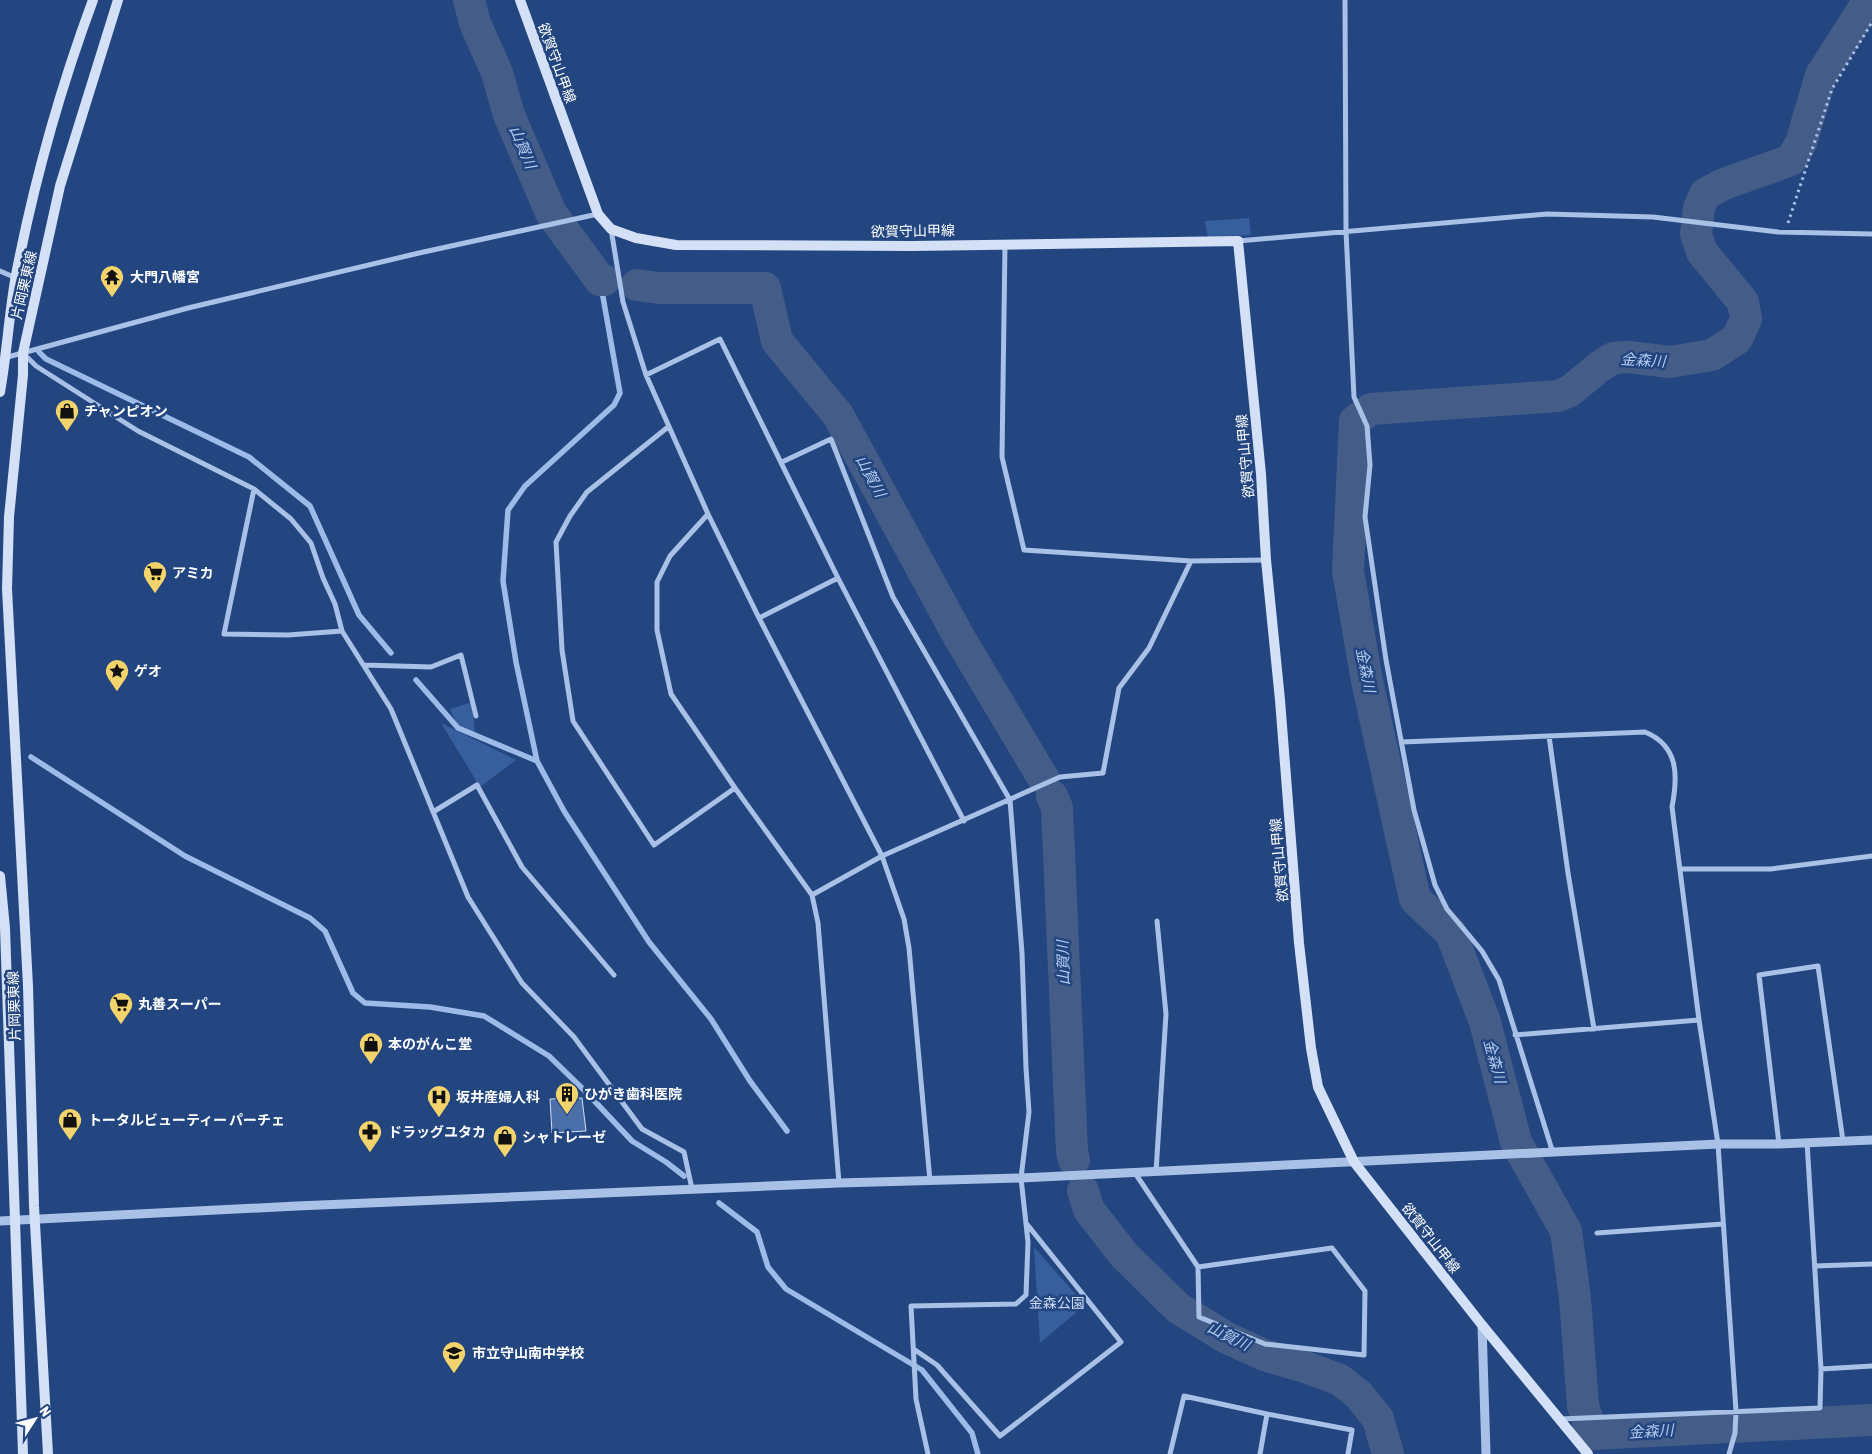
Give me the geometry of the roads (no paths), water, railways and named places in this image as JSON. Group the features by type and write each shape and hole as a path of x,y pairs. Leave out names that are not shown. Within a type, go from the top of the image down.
{"main road":[{"name":"片岡栗東線","path":"0,392 3,358 16,278 33,194 71,60 93,0"},
{"name":"片岡栗東線","path":"48,1454 35,1219 28,986 7,589 9,517 23,375 23,353 60,186 118,0"},
{"name":"欲賀守山甲線","path":"520,0 598,214 611,229 636,238 676,245 913,246 1238,241 1261,474 1266,560 1280,700 1299,943 1311,1048 1318,1087 1354,1162 1482,1325 1588,1454"},
{"name":"片岡栗東線","path":"0,876 4,928 23,1454"}],"street":[{"path":"1345,0 1346,231 1354,397 1367,426 1370,465 1365,517 1386,660 1414,810 1435,885 1447,909 1482,951 1499,980 1553,1153"},
{"path":"3,358 188,308 419,253 598,214"},
{"path":"1238,241 1547,214 1653,218 1785,233 1872,234"},
{"path":"611,229 623,302 646,375 708,514 759,618 882,856 904,919 909,948 930,1180"},
{"path":"1004,244 1002,457 1024,550 1191,561 1266,560"},
{"path":"0,272 16,278"},
{"path":"646,375 720,339 838,578 964,821"},
{"path":"23,353 36,366 138,431 254,489 291,519 311,543 323,578 335,604 342,631 391,709 468,897 522,982 574,1037 642,1129 684,1152 692,1190"},
{"path":"668,426 587,492 570,516 556,542 562,650 573,721 654,845 735,788"},
{"path":"782,462 832,439 893,597 1010,800 1022,953 1029,1112 1021,1178 1028,1242 1026,1295 1016,1304 911,1306 915,1350 914,1382 928,1454"},
{"path":"254,489 224,634 288,634 342,631"},
{"path":"708,514 670,556 657,582 657,630 671,694 735,788 812,895 818,923 839,1183"},
{"path":"812,895 882,856 1060,777 1103,773 1119,688 1150,648 1191,561"},
{"path":"759,618 838,578"},
{"path":"364,665 431,667 461,655 476,716"},
{"path":"1402,742 1645,732 1656,736 1666,746 1675,766 1676,785 1672,807 1699,1020 1718,1144 1736,1411 1735,1433 1729,1454"},
{"path":"1549,736 1568,873 1594,1029"},
{"path":"433,812 477,785 522,867 614,975"},
{"path":"1680,869 1771,869 1872,856"},
{"path":"1156,1172 1166,1014 1157,921"},
{"path":"1779,1144 1759,975 1818,966 1843,1141"},
{"path":"1515,1036 1699,1020"},
{"path":"0,1221 298,1206 839,1183 1135,1173 1718,1144 1779,1144 1872,1140"},
{"path":"1559,1419 1820,1408 1821,1369 1807,1142"},
{"path":"1135,1173 1198,1267 1199,1317 1265,1344 1364,1355 1365,1291 1332,1248 1198,1267"},
{"path":"915,1350 937,1365 1000,1436 1121,1342 1025,1222"},
{"path":"1597,1233 1723,1224"},
{"path":"1815,1266 1872,1264"},
{"path":"1482,1325 1486,1454"},
{"path":"1821,1369 1872,1366"},
{"path":"1170,1454 1184,1396 1352,1430 1348,1454"},
{"path":"1260,1454 1267,1414"}],"waterway":[{"name":"山賀川","path":"469,0 475,23 497,73 509,115 551,213 600,280 604,280"},
{"name":"金森川","path":"1869,0 1821,75 1801,143 1791,160 1724,184 1705,194 1699,208 1696,234 1702,252 1743,302 1746,319 1737,339 1712,355 1670,362 1628,357 1613,358 1570,391 1558,396 1371,409 1355,421 1348,571 1367,681 1415,899 1451,933 1485,1022 1516,1142 1566,1231 1575,1298 1583,1406 1592,1434 1872,1420"},
{"path":"600,280 620,393 614,405 525,486 508,510 503,581 516,662 537,761 564,811 649,942 711,1019 750,1081 787,1131"},
{"name":"山賀川","path":"637,285 659,288 765,288 777,341 838,415 959,637 1043,778"},
{"path":"39,352 46,359 249,457 310,506 359,615 391,653"},
{"path":"416,680 458,728 537,761"},
{"path":"31,757 185,856 310,918 325,931 353,993 365,1003 430,1007 484,1016 549,1056 632,1141 666,1162 684,1176"},
{"name":"山賀川","path":"1052,796 1057,808 1072,1151 1074,1160"},
{"name":"山賀川","path":"1083,1191 1089,1210 1124,1255 1178,1308 1227,1338 1264,1355 1340,1380 1359,1395 1378,1419 1388,1454"},
{"path":"719,1203 757,1232 768,1267 786,1289 922,1370 972,1433 978,1454"}],"place":[{"name":"大門八幡宮","path":"112,298"},
{"name":"チャンピオン","path":"67,432"},
{"name":"アミカ","path":"155,594"},
{"name":"ゲオ","path":"117,692"},
{"name":"丸善スーパー","path":"121,1025"},
{"name":"本のがんこ堂","path":"371,1065"},
{"name":"ひがき歯科医院","path":"567,1115"},
{"name":"坂井産婦人科","path":"439,1118"},
{"name":"トータルビューティー パーチェ","path":"70,1141"},
{"name":"ドラッグユタカ","path":"370,1153"},
{"name":"シャトレーゼ","path":"505,1158"},
{"name":"市立守山南中学校","path":"454,1374"}],"park label":[{"name":"金森公園","path":"1057,1303"}]}
